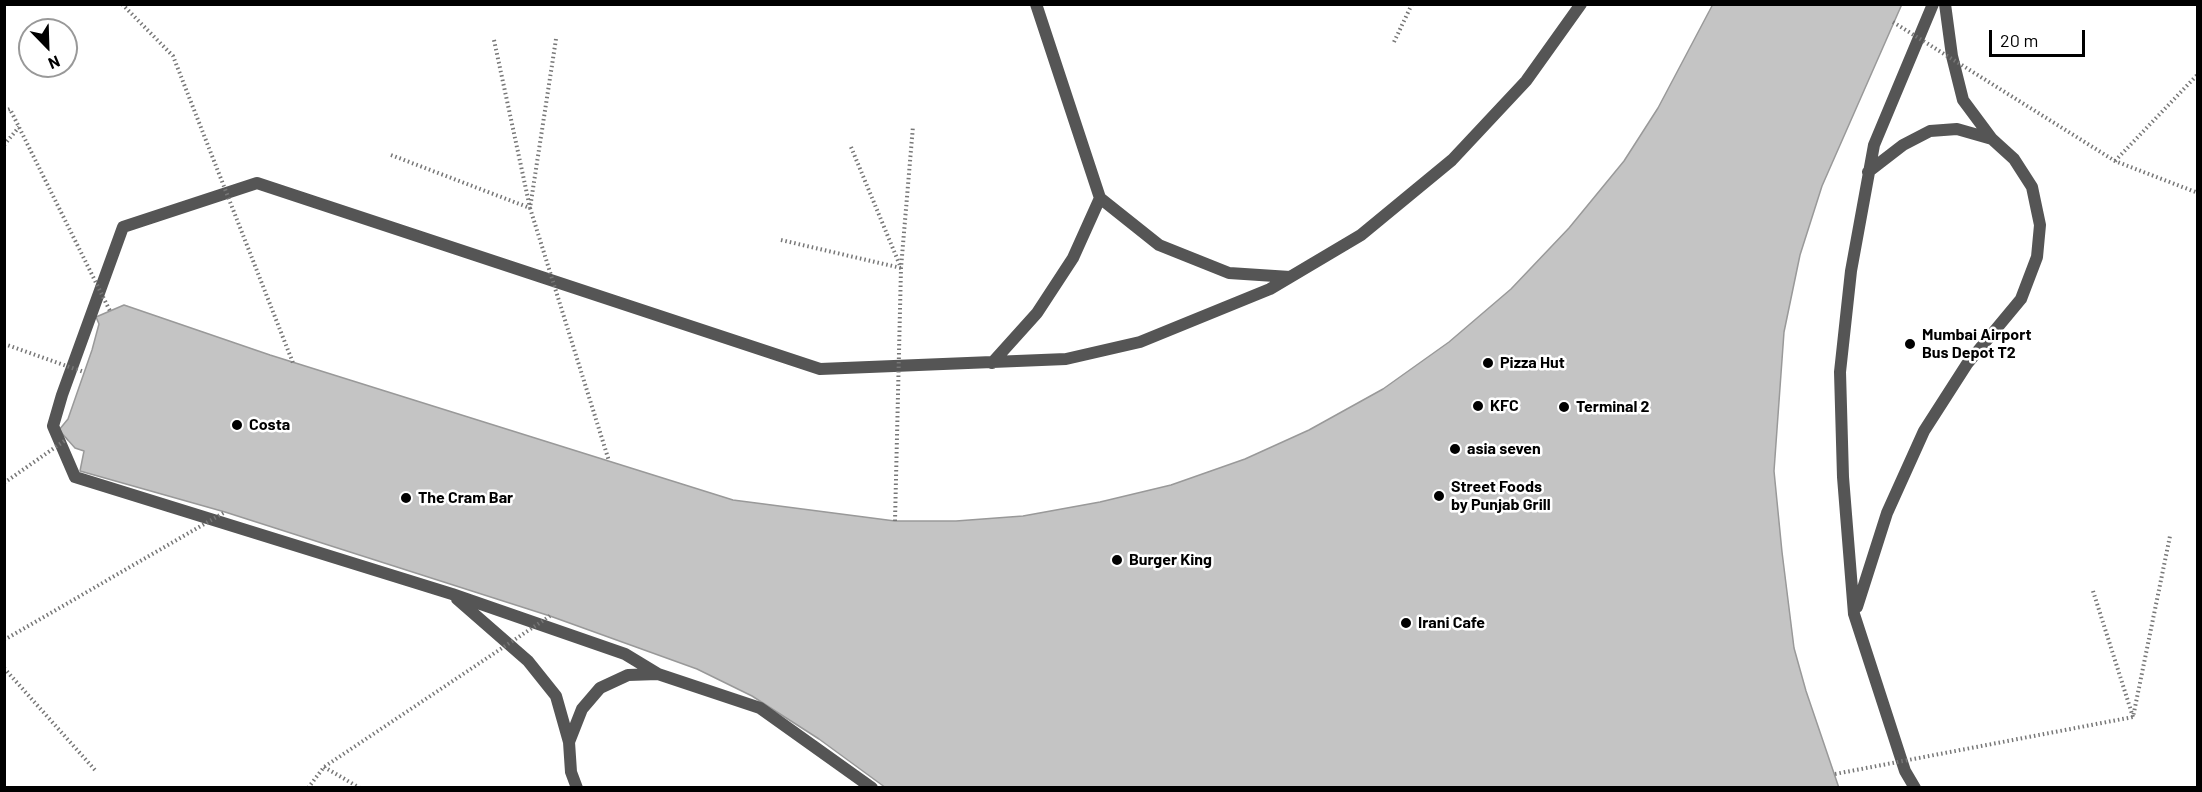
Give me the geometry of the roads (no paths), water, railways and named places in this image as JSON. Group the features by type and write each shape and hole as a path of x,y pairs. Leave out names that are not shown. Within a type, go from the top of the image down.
{"lane":[{"path":"1036,4 1100,198 1159,245 1229,273 1290,277"},
{"path":"872,788 760,708 658,674 625,654 452,594 75,477 53,426 123,227 257,183 820,369 1066,359 1140,342 1270,289 1361,235 1452,160 1526,81 1581,4"},
{"path":"1916,788 1905,771 1854,614 1843,477 1840,372 1851,271 1874,145 1933,4"},
{"path":"1854,614 1887,513 1924,431 1967,364 2021,299 2037,257 2040,225 2032,187 2014,159 1992,139 1963,100 1952,56 1945,4"},
{"path":"1868,172 1903,145 1930,131 1957,129 1992,139"},
{"path":"992,363 1037,313 1073,258 1100,198"},
{"path":"452,594 528,661 556,696 569,742 571,772 577,788"},
{"path":"569,742 582,709 600,688 628,675 658,674"}],"place":[{"name":"Mumbai Airport Bus Depot T2","path":"1910,344"},
{"name":"Pizza Hut","path":"1488,363"},
{"name":"KFC","path":"1478,406"},
{"name":"Terminal 2","path":"1564,407"},
{"name":"Costa","path":"237,425"},
{"name":"asia seven","path":"1455,449"},
{"name":"Street Foods by Punjab Grill","path":"1439,496"},
{"name":"The Cram Bar","path":"406,498"},
{"name":"Burger King","path":"1117,560"},
{"name":"Irani Cafe","path":"1406,623"}]}
